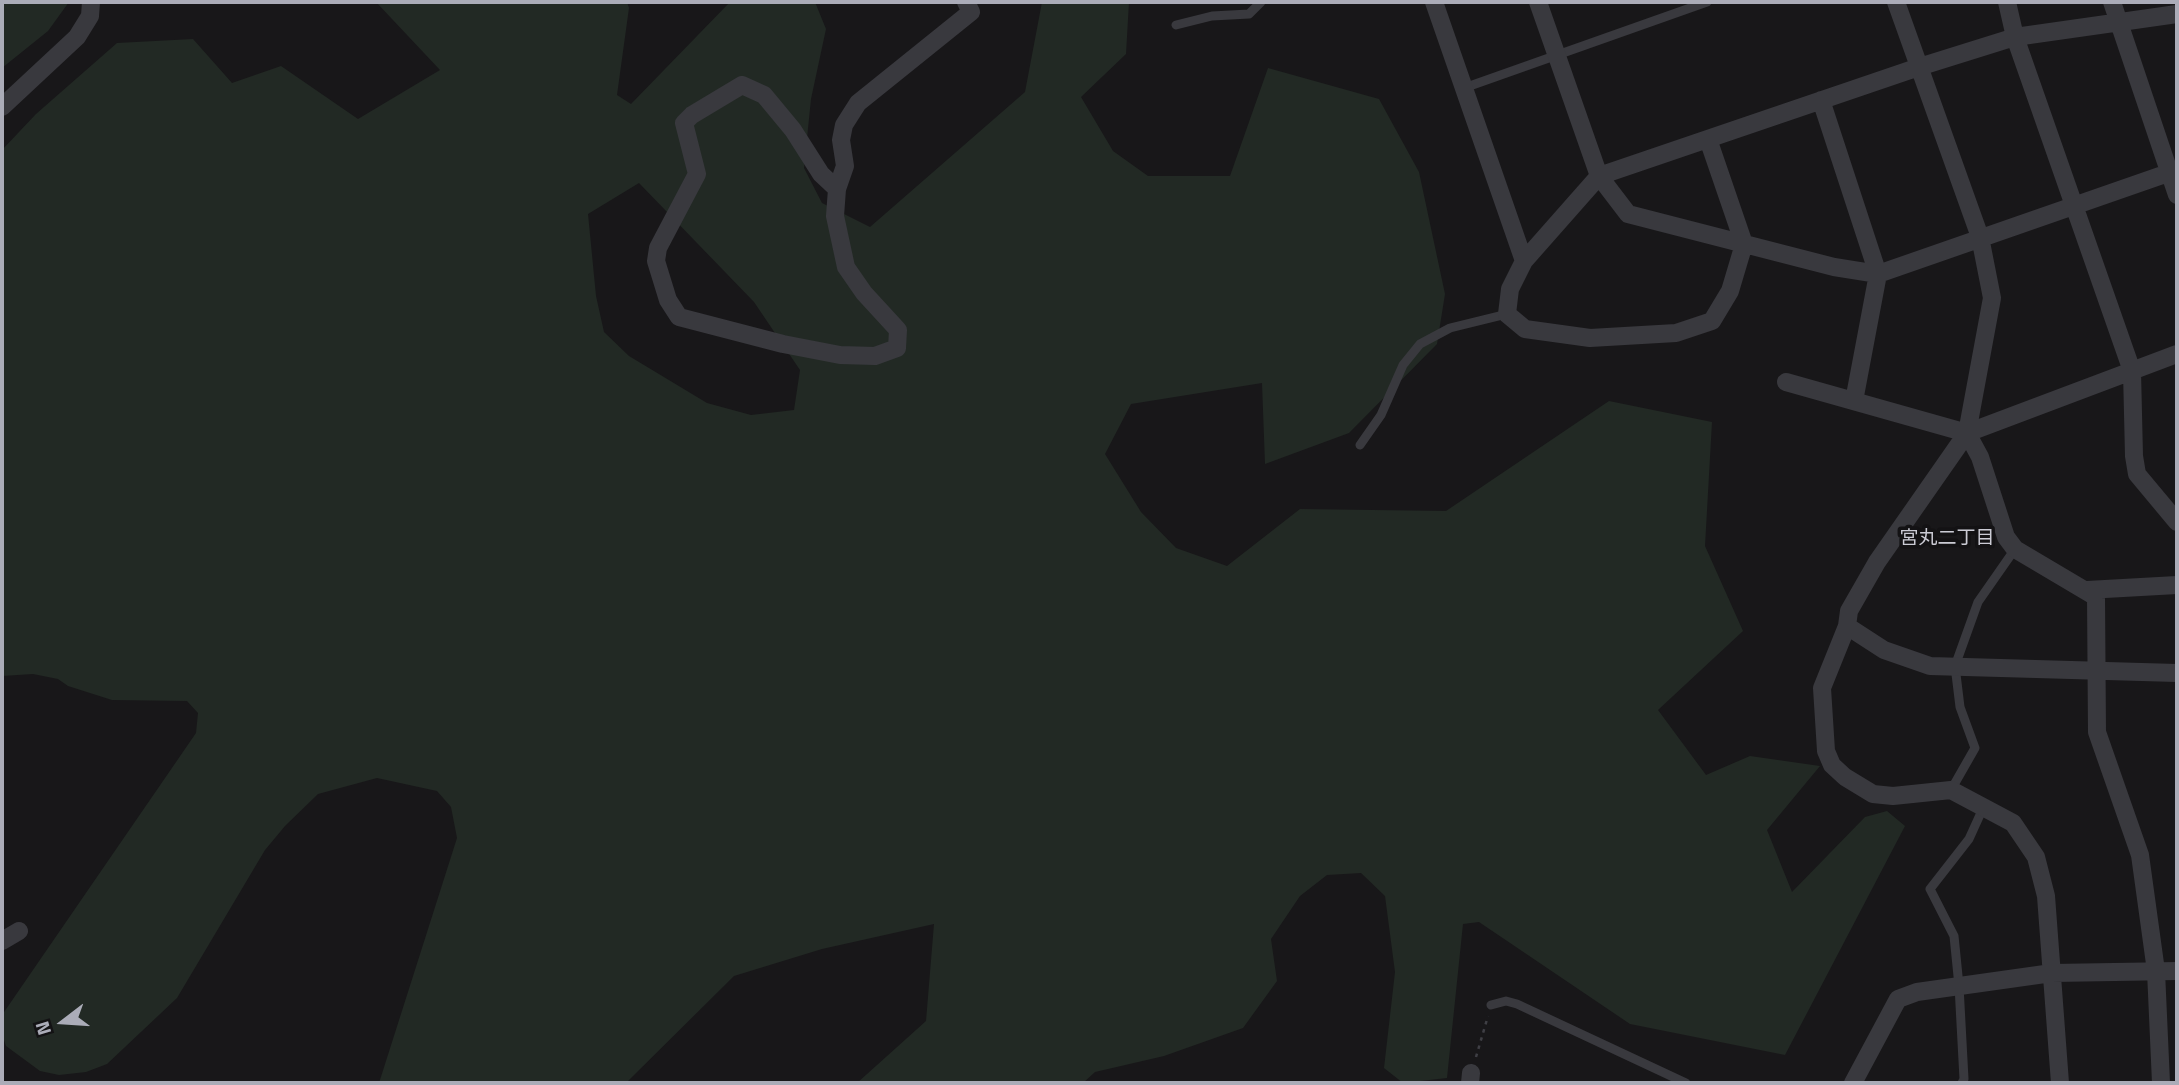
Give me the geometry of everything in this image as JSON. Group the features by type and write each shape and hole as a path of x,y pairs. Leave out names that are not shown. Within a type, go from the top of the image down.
{"street":[{"path":"2,107 78,37 90,16 91,2"},
{"path":"837,188 821,174 793,130 764,95 742,85 692,115 684,123 697,174 658,248 656,261 667,300 679,317 840,355 875,356 897,348 898,330 871,303 846,267 835,216 837,188 845,166 842,132 858,103 971,12 966,2"},
{"path":"1434,2 1524,261"},
{"path":"1538,2 1599,176 1628,214 1833,267 1878,274 2173,171"},
{"path":"1896,2 1980,237 1992,298 1967,433 1877,562 1849,611 1847,626 1822,688 1826,751 1832,765 1873,794 1893,796 1951,790 2013,823 2036,857 2046,896 2060,1083"},
{"path":"2007,2 2015,37 2133,371 2134,456 2137,474 2177,522"},
{"path":"2112,2 2173,171 2177,195"},
{"path":"1708,139 1744,244 1730,291 1712,321 1676,333 1590,338 1525,329 1507,314 1510,289 1524,261 1599,176 1919,66 2015,37 2177,14"},
{"path":"1821,100 1878,274 1854,401"},
{"path":"1786,382 1967,433 2177,354"},
{"path":"1967,433 1980,457 2006,537 2015,549 2096,597 2096,732 2140,855 2155,971 2161,1083"},
{"path":"2087,590 2177,585"},
{"path":"1847,626 1884,650 1930,666 2177,673"},
{"path":"2,941 19,931"},
{"path":"1853,1083 1898,999 1917,992 2052,973 2177,971"}],"lane":[{"path":"1175,25 1212,16 1249,14 1261,2"},
{"path":"1464,88 1707,2"},
{"path":"1360,445 1381,415 1403,365 1420,344 1450,328 1507,314"},
{"path":"1951,790 1975,748 1960,707 1955,666 1978,602 2015,549"},
{"path":"1962,1083 1964,1079 1959,986 1954,936 1930,889 1969,839 1984,806"},
{"path":"1491,1005 1506,1001 1517,1004 1686,1083"}],"path":[{"path":"1471,1078 1491,1005"}],"shaded area":[{"path":"2,2 69,2 48,31 2,68"},
{"path":"376,2 627,2 629,8 617,95 631,104 730,2 815,2 826,29 811,99 804,168 822,203 870,227 1025,92 1042,2 1129,2 1126,54 1081,97 1113,151 1148,176 1230,176 1268,68 1379,99 1419,172 1445,294 1437,344 1349,433 1265,464 1262,383 1131,404 1105,454 1141,512 1176,548 1227,566 1300,509 1446,511 1609,401 1712,422 1705,546 1743,631 1658,710 1706,775 1750,756 1820,766 1767,830 1792,892 1865,817 1887,811 1905,826 1785,1055 1630,1024 1479,922 1463,924 1447,1078 1403,1083 1384,1068 1395,972 1385,896 1361,873 1327,875 1300,896 1271,939 1277,981 1243,1028 1164,1056 1095,1072 1083,1083 857,1083 926,1021 934,924 822,949 734,976 626,1083 379,1083 457,838 451,807 437,791 377,778 318,794 285,826 265,850 177,998 107,1064 86,1072 59,1075 40,1071 6,1046 2,1034 2,1015 196,733 198,713 187,701 112,700 68,686 58,679 33,674 2,676 2,150 36,114 117,43 193,39 232,83 281,66 358,119 440,70","holes":["639,183 754,302 800,370 794,410 751,415 707,403 629,356 604,332 596,296 588,214"]}],"district":[{"name":"宮丸二丁目","path":"1947,539"}]}
